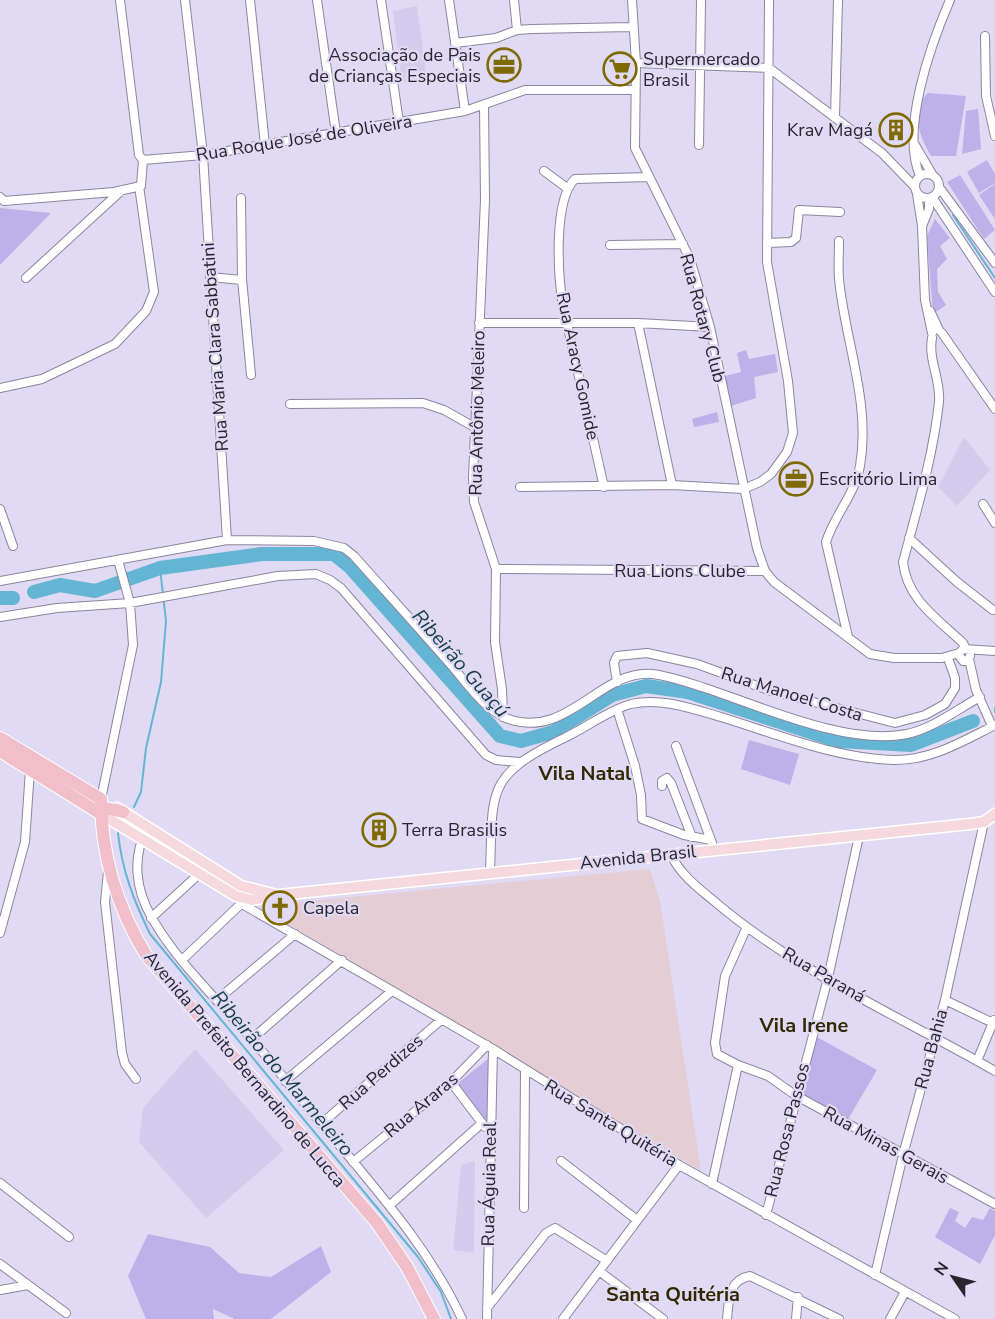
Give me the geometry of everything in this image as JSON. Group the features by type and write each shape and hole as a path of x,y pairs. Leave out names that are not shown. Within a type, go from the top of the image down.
{"highway":[{"path":"0,738 101,799"},
{"path":"0,751 101,814 106,808 123,812"},
{"name":"Avenida Prefeito Bernardino de Lucca","path":"101,799 109,866 121,907 146,955 377,1223 412,1276 434,1319"}],"main road":[{"path":"101,799 241,886 261,896"},
{"path":"101,814 244,902"},
{"name":"Avenida Brasil","path":"244,902 261,896 279,894 671,855 712,844 859,836 984,822 995,814"}],"street":[{"path":"0,388 42,379 115,344 146,310 154,292 139,186 143,160 139,155 120,0"},
{"name":"Rua Maria Clara Sabbatini","path":"185,0 202,155 227,540"},
{"path":"250,0 265,145"},
{"path":"317,0 336,133"},
{"path":"381,0 399,122"},
{"path":"449,0 465,111"},
{"path":"514,0 517,30"},
{"name":"Rua Rotary Club","path":"632,0 636,63 635,148 690,259 710,327 743,489 765,571"},
{"path":"699,145 701,0"},
{"path":"520,487 672,485 743,489 760,482 771,474 787,452 793,433 788,381 769,281 767,243 769,0"},
{"path":"835,117 838,0"},
{"path":"950,0 939,27 919,93 915,145 914,159 919,176 916,190 922,226 927,306 936,335 995,409"},
{"path":"455,43 502,37 517,30 633,27"},
{"path":"984,36 986,96 995,136"},
{"path":"636,63 700,63 769,68 900,169 916,190 931,198 995,292"},
{"name":"Rua Roque José de Oliveira","path":"143,160 202,155 465,111 525,90 635,90"},
{"name":"Rua Antônio Meleiro","path":"484,105 485,200 474,502 496,569 495,642 502,689 503,717"},
{"path":"915,145 936,177 939,187 995,263"},
{"path":"900,169 919,176 932,174"},
{"path":"544,171 567,188 575,179 649,177"},
{"path":"0,197 4,201 123,190 139,186"},
{"path":"922,226 931,198 939,187"},
{"name":"Rua Aracy Gomide","path":"567,188 561,210 560,288 604,487"},
{"path":"26,278 123,190"},
{"path":"241,198 242,279 251,375"},
{"path":"767,243 791,242 796,238 799,210 840,212"},
{"path":"839,242 839,277 860,398 862,442 855,483 826,542 848,638"},
{"path":"610,245 683,244"},
{"path":"210,277 242,279"},
{"path":"479,323 638,322 710,327"},
{"path":"638,322 672,485"},
{"path":"490,873 492,805 496,790 520,762 617,709 632,704 674,704 844,754 893,760 925,757 994,726 955,637 918,601 908,585 903,562 923,491 939,399 930,352 936,335"},
{"path":"290,404 423,403 444,410 476,429"},
{"path":"983,504 995,523"},
{"path":"0,508 13,546"},
{"path":"909,538 993,610"},
{"path":"0,581 227,540 314,541 344,548 354,555 477,694 503,717 535,724 591,700 617,682 653,674 861,736 907,734 946,719 982,701"},
{"path":"101,799 133,645 130,603 118,560"},
{"name":"Rua Lions Clube","path":"496,569 765,571 774,582 848,638 876,655 945,659 964,655 978,658 992,652"},
{"path":"0,617 57,608 130,603 278,576 316,574 341,588 486,755 496,760 520,762"},
{"name":"Rua Manoel Costa","path":"617,682 614,663 617,656 647,653 697,664 771,691 895,723 925,715 945,704 955,688 955,678 945,659"},
{"path":"617,709 636,766 642,819 712,844"},
{"path":"676,746 712,844"},
{"path":"0,933 26,842 30,770"},
{"path":"662,786 662,781 667,778 692,837"},
{"name":"Rua Bahia","path":"875,1275 903,1155 945,1000 984,822"},
{"path":"147,828 141,839 136,871 151,918 182,960 252,1039 390,1205 448,1288 462,1319"},
{"name":"Rua Rosa Passos","path":"766,1215 795,1095 828,978 859,836"},
{"name":"Rua Paraná","path":"671,855 679,870 746,928 828,978 995,1071"},
{"path":"109,866 105,902 122,1053 125,1064 136,1079"},
{"path":"151,918 199,874"},
{"path":"260,912 261,896"},
{"path":"261,896 271,920"},
{"path":"182,960 244,902"},
{"name":"Rua Santa Quitéria","path":"244,902 490,1047 525,1071 679,1165 955,1319"},
{"name":"Rua Minas Gerais","path":"746,928 725,976 716,1051 720,1057 768,1076 795,1095 995,1204"},
{"path":"217,1000 295,934"},
{"path":"252,1039 342,960"},
{"path":"285,1081 392,991"},
{"path":"945,1000 994,1021 976,1061"},
{"name":"Rua Perdizes","path":"321,1124 441,1020"},
{"name":"Rua Araras","path":"353,1162 490,1047"},
{"name":"Rua Águia Real","path":"487,1319 490,1047"},
{"path":"712,1184 738,1065"},
{"path":"524,1208 525,1071"},
{"path":"451,1082 490,1134"},
{"path":"390,1205 482,1123"},
{"path":"561,1161 638,1220"},
{"path":"563,1319 679,1165"},
{"path":"0,1183 69,1237"},
{"path":"487,1308 550,1230 558,1229 607,1261"},
{"path":"0,1264 66,1313"},
{"path":"599,1271 663,1318"},
{"path":"727,1319 730,1291 741,1277 750,1276 798,1297 838,1319"},
{"path":"0,1290 28,1285"},
{"path":"890,1319 905,1292"},
{"path":"796,1319 798,1297"}],"shaded area":[{"path":"417,6 427,80 402,82 393,11"},
{"path":"928,93 966,96 956,156 931,156 923,141 918,116 922,100"},
{"path":"978,109 981,149 962,154 966,111"},
{"path":"987,160 995,174 995,183 979,193 967,172"},
{"path":"960,175 995,230 984,239 947,182"},
{"path":"995,184 995,219 979,195"},
{"path":"0,208 51,213 0,265"},
{"path":"935,219 950,238 940,246 947,259 937,269 938,292 946,305 933,314 927,236"},
{"path":"746,350 749,359 775,354 778,372 754,377 756,398 731,406 725,376 741,372 737,353"},
{"path":"717,412 719,422 694,427 692,419"},
{"path":"964,437 990,470 957,506 938,487"},
{"path":"749,740 799,754 790,785 741,769"},
{"path":"650,869 660,901 701,1171 273,915 275,904"},
{"path":"815,1036 877,1070 847,1121 799,1094"},
{"path":"195,1049 284,1150 206,1218 139,1142 143,1108"},
{"path":"489,1058 490,1119 485,1120 457,1084"},
{"path":"475,1161 474,1253 453,1250 461,1165"},
{"path":"950,1208 959,1212 955,1221 965,1228 972,1217 983,1220 990,1208 995,1211 995,1235 980,1264 935,1237"},
{"path":"148,1234 210,1247 239,1273 271,1277 321,1246 331,1272 271,1319 235,1319 213,1309 214,1319 146,1319 128,1276"}],"waterway":[{"path":"953,215 995,278"},
{"name":"Ribeirão Guaçú","path":"34,592 60,585 95,591 160,568 262,554 334,554 350,567 500,736 521,741 553,732 612,695 646,686 688,692 838,741 911,745 973,721"},
{"name":"Ribeirão do Marmeleiro","path":"134,807 141,792 146,748 161,682 166,621 160,568"},
{"name":"Ribeirão Guaçú","path":"0,598 13,598"},
{"name":"Ribeirão do Marmeleiro","path":"118,833 122,860 150,934 418,1257 441,1292 451,1319"}],"place":[{"name":"Associação de Pais de Crianças Especiais","path":"504,65"},
{"name":"Supermercado Brasil","path":"620,69"},
{"name":"Krav Magá","path":"896,130"},
{"name":"Escritório Lima","path":"796,479"},
{"name":"Terra Brasilis","path":"379,830"},
{"name":"Capela","path":"280,908"}],"district":[{"name":"Vila Natal","path":"585,773"},
{"name":"Vila Irene","path":"804,1025"},
{"name":"Santa Quitéria","path":"673,1294"}]}
